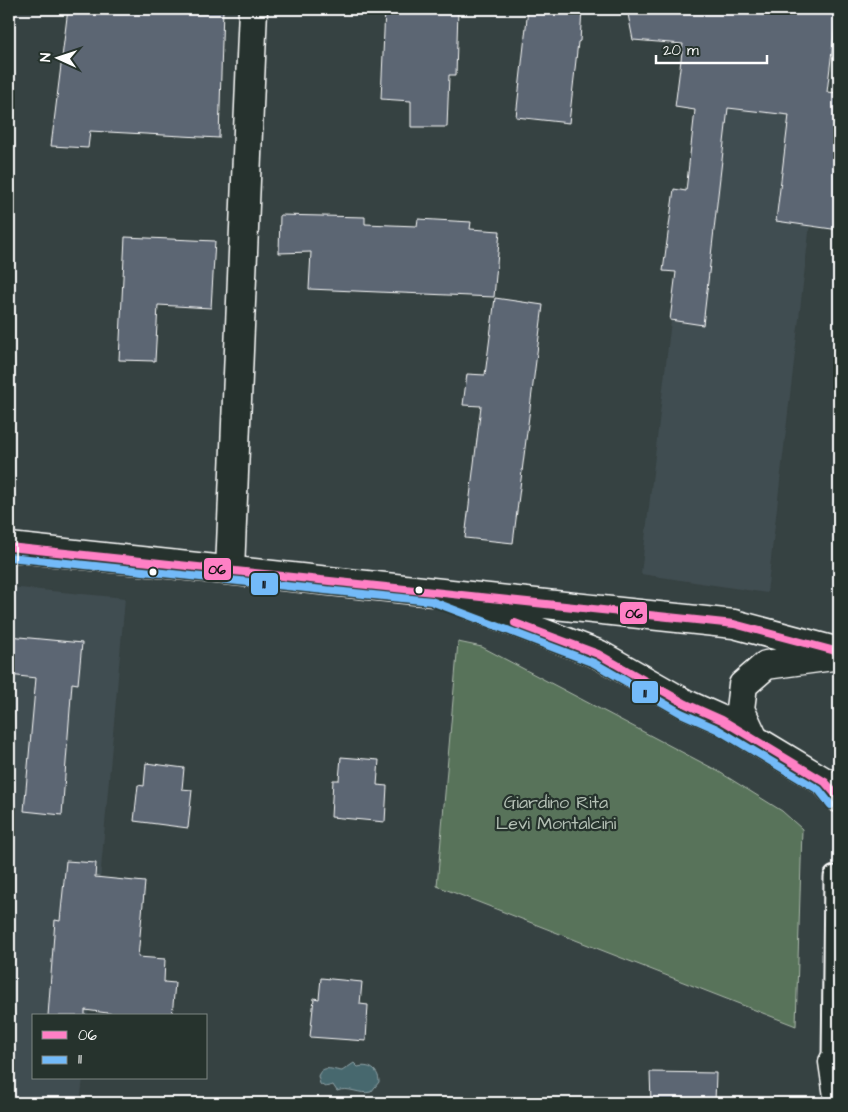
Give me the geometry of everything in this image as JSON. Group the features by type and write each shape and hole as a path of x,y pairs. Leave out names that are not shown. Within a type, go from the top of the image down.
{"street":[{"path":"230,570 253,9"},
{"path":"9,547 734,624 839,654"},
{"path":"433,591 598,654 686,704 722,720 754,739 825,782 839,798"},
{"path":"754,739 740,709 744,685 766,665 839,654"},
{"path":"833,1062 839,1103"}],"lane":[{"path":"833,1062 835,877"}],"shaded area":[{"path":"708,9 835,9 767,593 641,574"},
{"path":"9,587 125,598 88,1014 32,1014 32,1080 83,1080 80,1103 9,1103"}],"green space":[{"name":"Giardino Rita Levi Montalcini","path":"458,642 482,647 716,770 782,811 802,829 796,1026 437,886"}],"water":[{"path":"354,1063 358,1067 369,1067 377,1074 379,1082 371,1092 346,1089 337,1091 333,1085 325,1087 320,1084 318,1076 322,1070 342,1071"}],"building":[{"path":"68,9 223,9 219,138 90,131 88,148 51,146"},
{"path":"385,9 458,9 456,75 449,75 447,127 411,127 411,101 381,99"},
{"path":"528,9 582,9 580,41 578,42 569,123 516,117"},
{"path":"627,9 837,9 827,92 839,93 839,230 776,221 789,115 728,108 703,325 670,320 676,272 663,271 674,189 686,191 695,110 675,107 683,44 633,40"},
{"path":"280,215 365,217 365,224 417,226 418,219 471,222 470,229 500,231 494,297 309,289 311,252 279,253"},
{"path":"125,237 215,241 211,308 158,305 155,361 119,360"},
{"path":"495,298 543,305 513,543 465,538 481,406 463,405 467,374 485,375"},
{"path":"9,636 82,643 78,684 72,683 62,815 24,811 36,678 9,675"},
{"path":"341,757 379,760 377,785 387,786 385,822 331,817 333,780 339,780"},
{"path":"146,763 184,768 182,789 192,790 188,828 134,821 138,785 144,786"},
{"path":"66,861 96,863 95,877 145,882 138,957 165,959 164,982 175,983 172,1014 115,1014 85,1010 85,1014 48,1014 55,920 60,921"},
{"path":"321,978 362,982 360,1004 368,1005 366,1041 310,1037 314,998 319,999"},
{"path":"650,1072 716,1073 715,1103 651,1103"}],"transit line":[{"name":"06","path":"9,547 734,624 839,652"},
{"name":"11","path":"9,557 431,601 594,663 681,713 717,729 819,790 831,805"},
{"name":"06","path":"515,623 598,654 686,704 722,720 825,782 839,798"}]}
